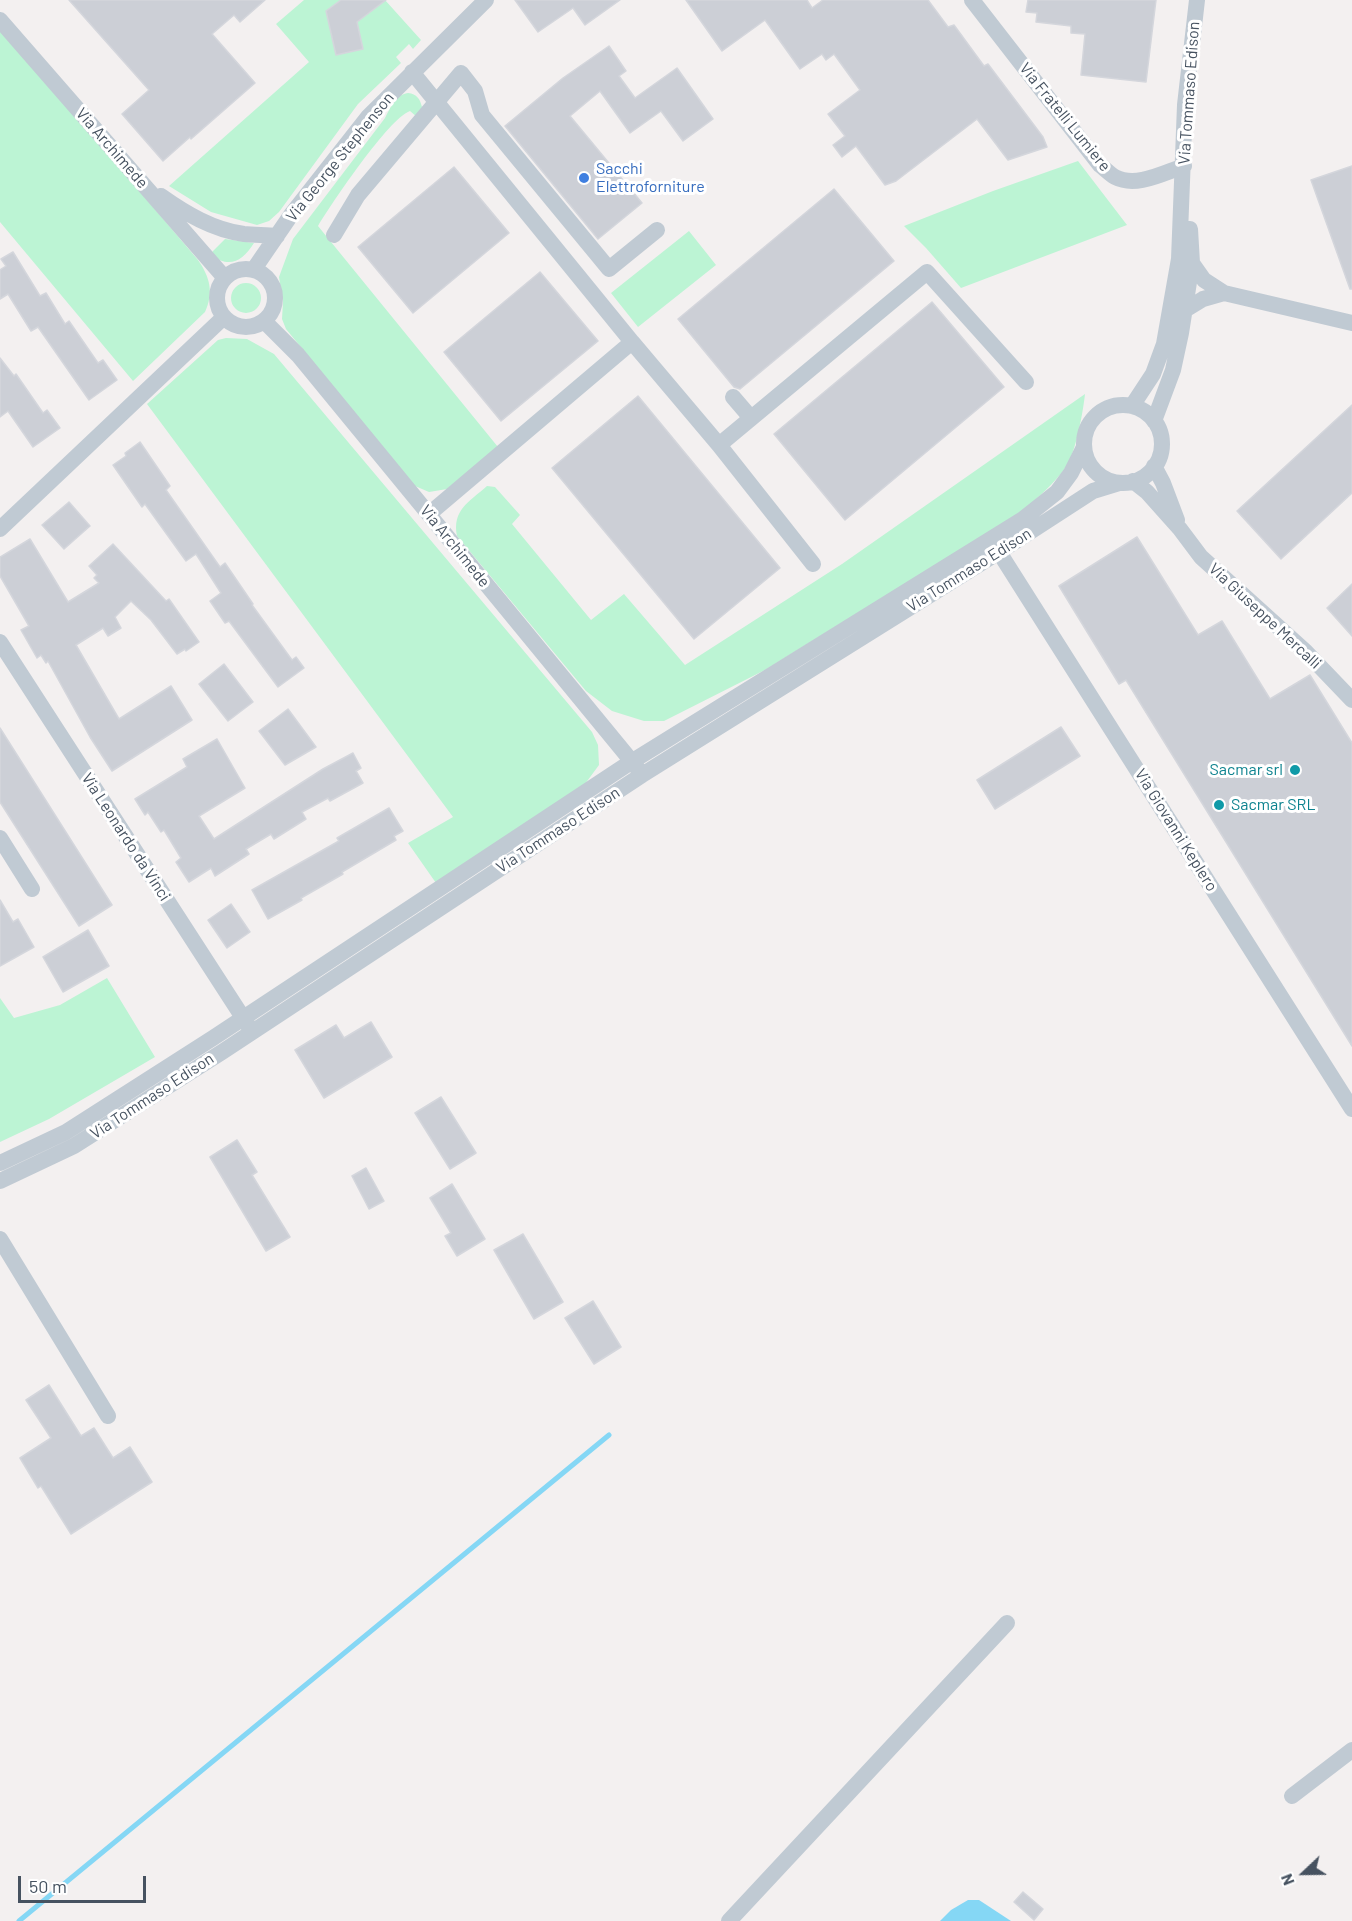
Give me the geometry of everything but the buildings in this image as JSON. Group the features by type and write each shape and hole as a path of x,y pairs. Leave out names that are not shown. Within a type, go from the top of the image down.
{"street":[{"name":"Via George Stephenson","path":"254,269 291,214 368,117 486,0"},
{"name":"Via Fratelli Lumiere","path":"972,0 1100,165 1115,177 1132,181 1150,178 1184,166"},
{"name":"Via Tommaso Edison","path":"1132,406 1152,374 1164,344 1179,259 1185,105 1197,0"},
{"name":"Via Archimede","path":"0,20 224,278"},
{"path":"412,72 813,564"},
{"path":"334,235 358,195 461,73 475,91 482,115 609,269 657,230"},
{"path":"144,184 178,208 207,223 241,234 277,236"},
{"name":"Via Tommaso Edison","path":"1154,421 1173,370 1192,263 1190,225 1183,185"},
{"path":"1192,263 1204,280 1224,293 1352,323"},
{"path":"238,269 254,269 263,273 274,288 274,306 264,321 256,325 239,326 231,323 219,310 217,293 224,278 238,269"},
{"path":"718,445 927,272 1026,382"},
{"path":"1185,310 1203,299 1224,293"},
{"path":"0,529 224,317"},
{"name":"Via Archimede","path":"264,321 298,355 637,768"},
{"path":"429,514 632,342"},
{"path":"733,397 751,418"},
{"path":"1120,405 1132,406 1144,412 1154,421 1160,432 1160,455 1154,466 1141,478 1126,482 1108,480 1099,475 1086,458 1085,435 1090,423 1097,414 1108,408 1120,405"},
{"name":"Via Tommaso Edison","path":"0,1181 74,1146 247,1024 637,768 1023,519 1057,492 1084,447"},
{"name":"Via Giuseppe Mercalli","path":"1154,466 1163,483 1180,529"},
{"name":"Via Tommaso Edison","path":"637,768 999,552 1093,491 1126,482"},
{"name":"Via Giuseppe Mercalli","path":"1126,482 1147,492 1201,557 1306,652 1352,700"},
{"name":"Via Giovanni Keplero","path":"999,552 1350,1102"},
{"name":"Via Leonardo da Vinci","path":"0,642 247,1024"},
{"path":"0,838 32,889"},
{"name":"Via Tommaso Edison","path":"0,1163 66,1132 247,1024"},
{"path":"0,1239 108,1416"},
{"path":"729,1921 1007,1623"},
{"path":"1292,1796 1352,1750"}],"green space":[{"path":"304,0 385,0 421,40 413,49 409,44 396,57 401,63 358,104 279,212 269,221 257,225 211,212 169,186 309,62 276,24"},
{"path":"0,27 198,260 208,279 210,292 205,312 133,381 0,222"},
{"path":"408,93 416,96 422,107 417,117 410,111 401,117 375,144 318,226 498,447 447,489 429,492 415,486 286,329 282,319 283,302 279,277 293,239 385,118 394,102 400,96"},
{"path":"1078,161 1127,225 961,288 904,226 993,191"},
{"path":"689,231 716,265 638,327 611,293"},
{"path":"225,239 254,243 240,259 229,262 217,259 210,254"},
{"path":"246,283 257,287 261,298 257,309 246,313 235,309 231,298 235,287"},
{"path":"247,339 274,354 592,732 598,745 599,765 585,784 436,883 408,843 453,817 147,404 218,340"},
{"path":"1085,394 1079,432 1070,460 1046,490 1023,511 765,670 664,721 644,721 612,711 586,691 457,536 457,519 463,507 487,486 495,487 520,515 512,524 591,620 624,594 685,665 842,564"},
{"path":"107,978 155,1057 49,1119 0,1142 0,998 14,1018 60,1005"}],"water":[{"path":"968,1900 979,1900 1011,1921 940,1921 951,1910"}],"waterway":[{"path":"19,1921 609,1435"}],"place":[{"name":"Sacchi Elettroforniture","path":"584,178"},
{"name":"Sacmar srl","path":"1295,770"},
{"name":"Sacmar SRL","path":"1219,805"}]}
